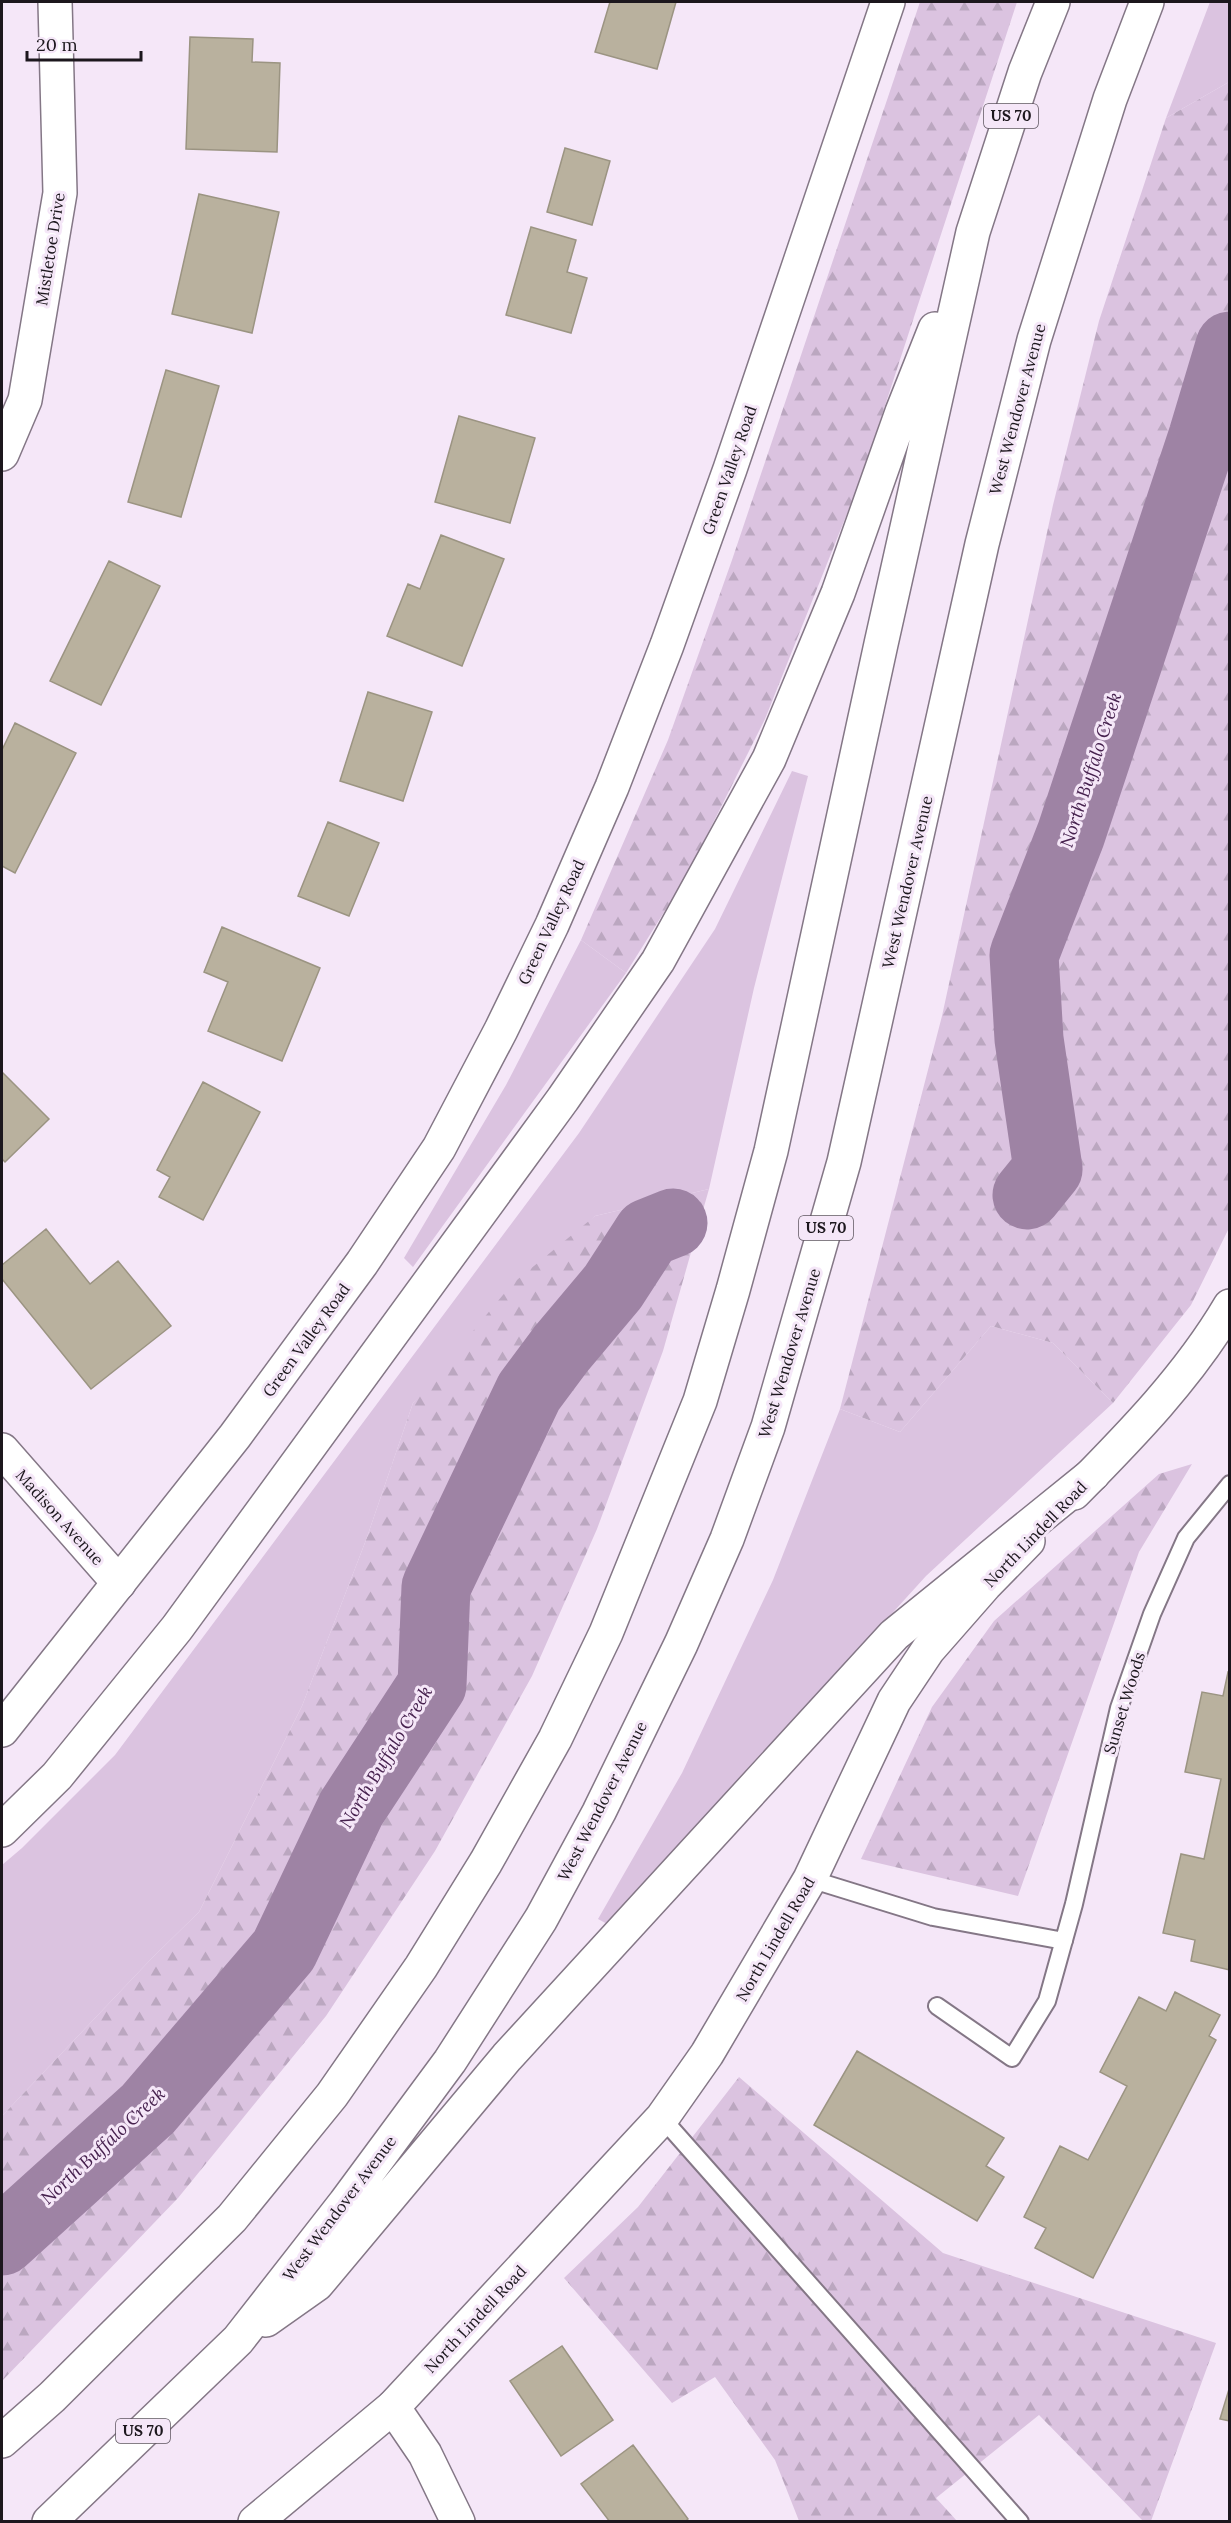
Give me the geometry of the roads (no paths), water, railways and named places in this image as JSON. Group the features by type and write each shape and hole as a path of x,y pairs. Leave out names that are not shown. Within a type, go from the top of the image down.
{"main road":[{"name":"Mistletoe Drive","path":"2,454 25,400 60,193 55,2"},
{"name":"Green Valley Road","path":"2,1730 235,1436 362,1263 439,1148 501,1030 552,925 612,788 667,645 734,458 888,2"},
{"name":"US 70","path":"2,2441 52,2397 232,2218 332,2095 421,1967 486,1862 555,1739 606,1633 700,1401 734,1290 771,1150 878,655 973,232 1025,72 1053,2"},
{"name":"West Wendover Avenue","path":"49,2522 238,2340 345,2203 450,2061 541,1919 599,1812 676,1655 727,1539 768,1427 844,1162 982,544 1034,340 1110,99 1147,2"},
{"path":"2,1830 57,1776 177,1628 563,1099 658,961 769,759 838,594 902,412 973,232"},
{"name":"North Lindell Road","path":"255,2522 393,2407 662,2118 707,2054 810,1879 894,1701 928,1650 985,1585 1166,1396 1213,1334 1230,1306"},
{"name":"Madison Avenue","path":"2,1450 119,1583"},
{"path":"238,2340 318,2284 507,2057 894,1635 1093,1474"},
{"path":"393,2407 425,2454 458,2522"}],"lane":[{"name":"Sunset Woods","path":"937,2006 1012,2058 1047,2001 1074,1904 1119,1708 1152,1614 1186,1538 1230,1484"},
{"path":"810,1879 933,1917 1064,1941"},
{"path":"662,2118 1020,2522"}],"waterway":[{"name":"North Buffalo Creek","path":"1027,1195 1048,1169 1029,1039 1024,955 1071,834 1203,436 1230,346"},
{"name":"North Buffalo Creek","path":"2,2241 148,2109 284,1950 351,1809 432,1685 436,1587 529,1392 561,1349 613,1287 648,1233 673,1223"}]}
